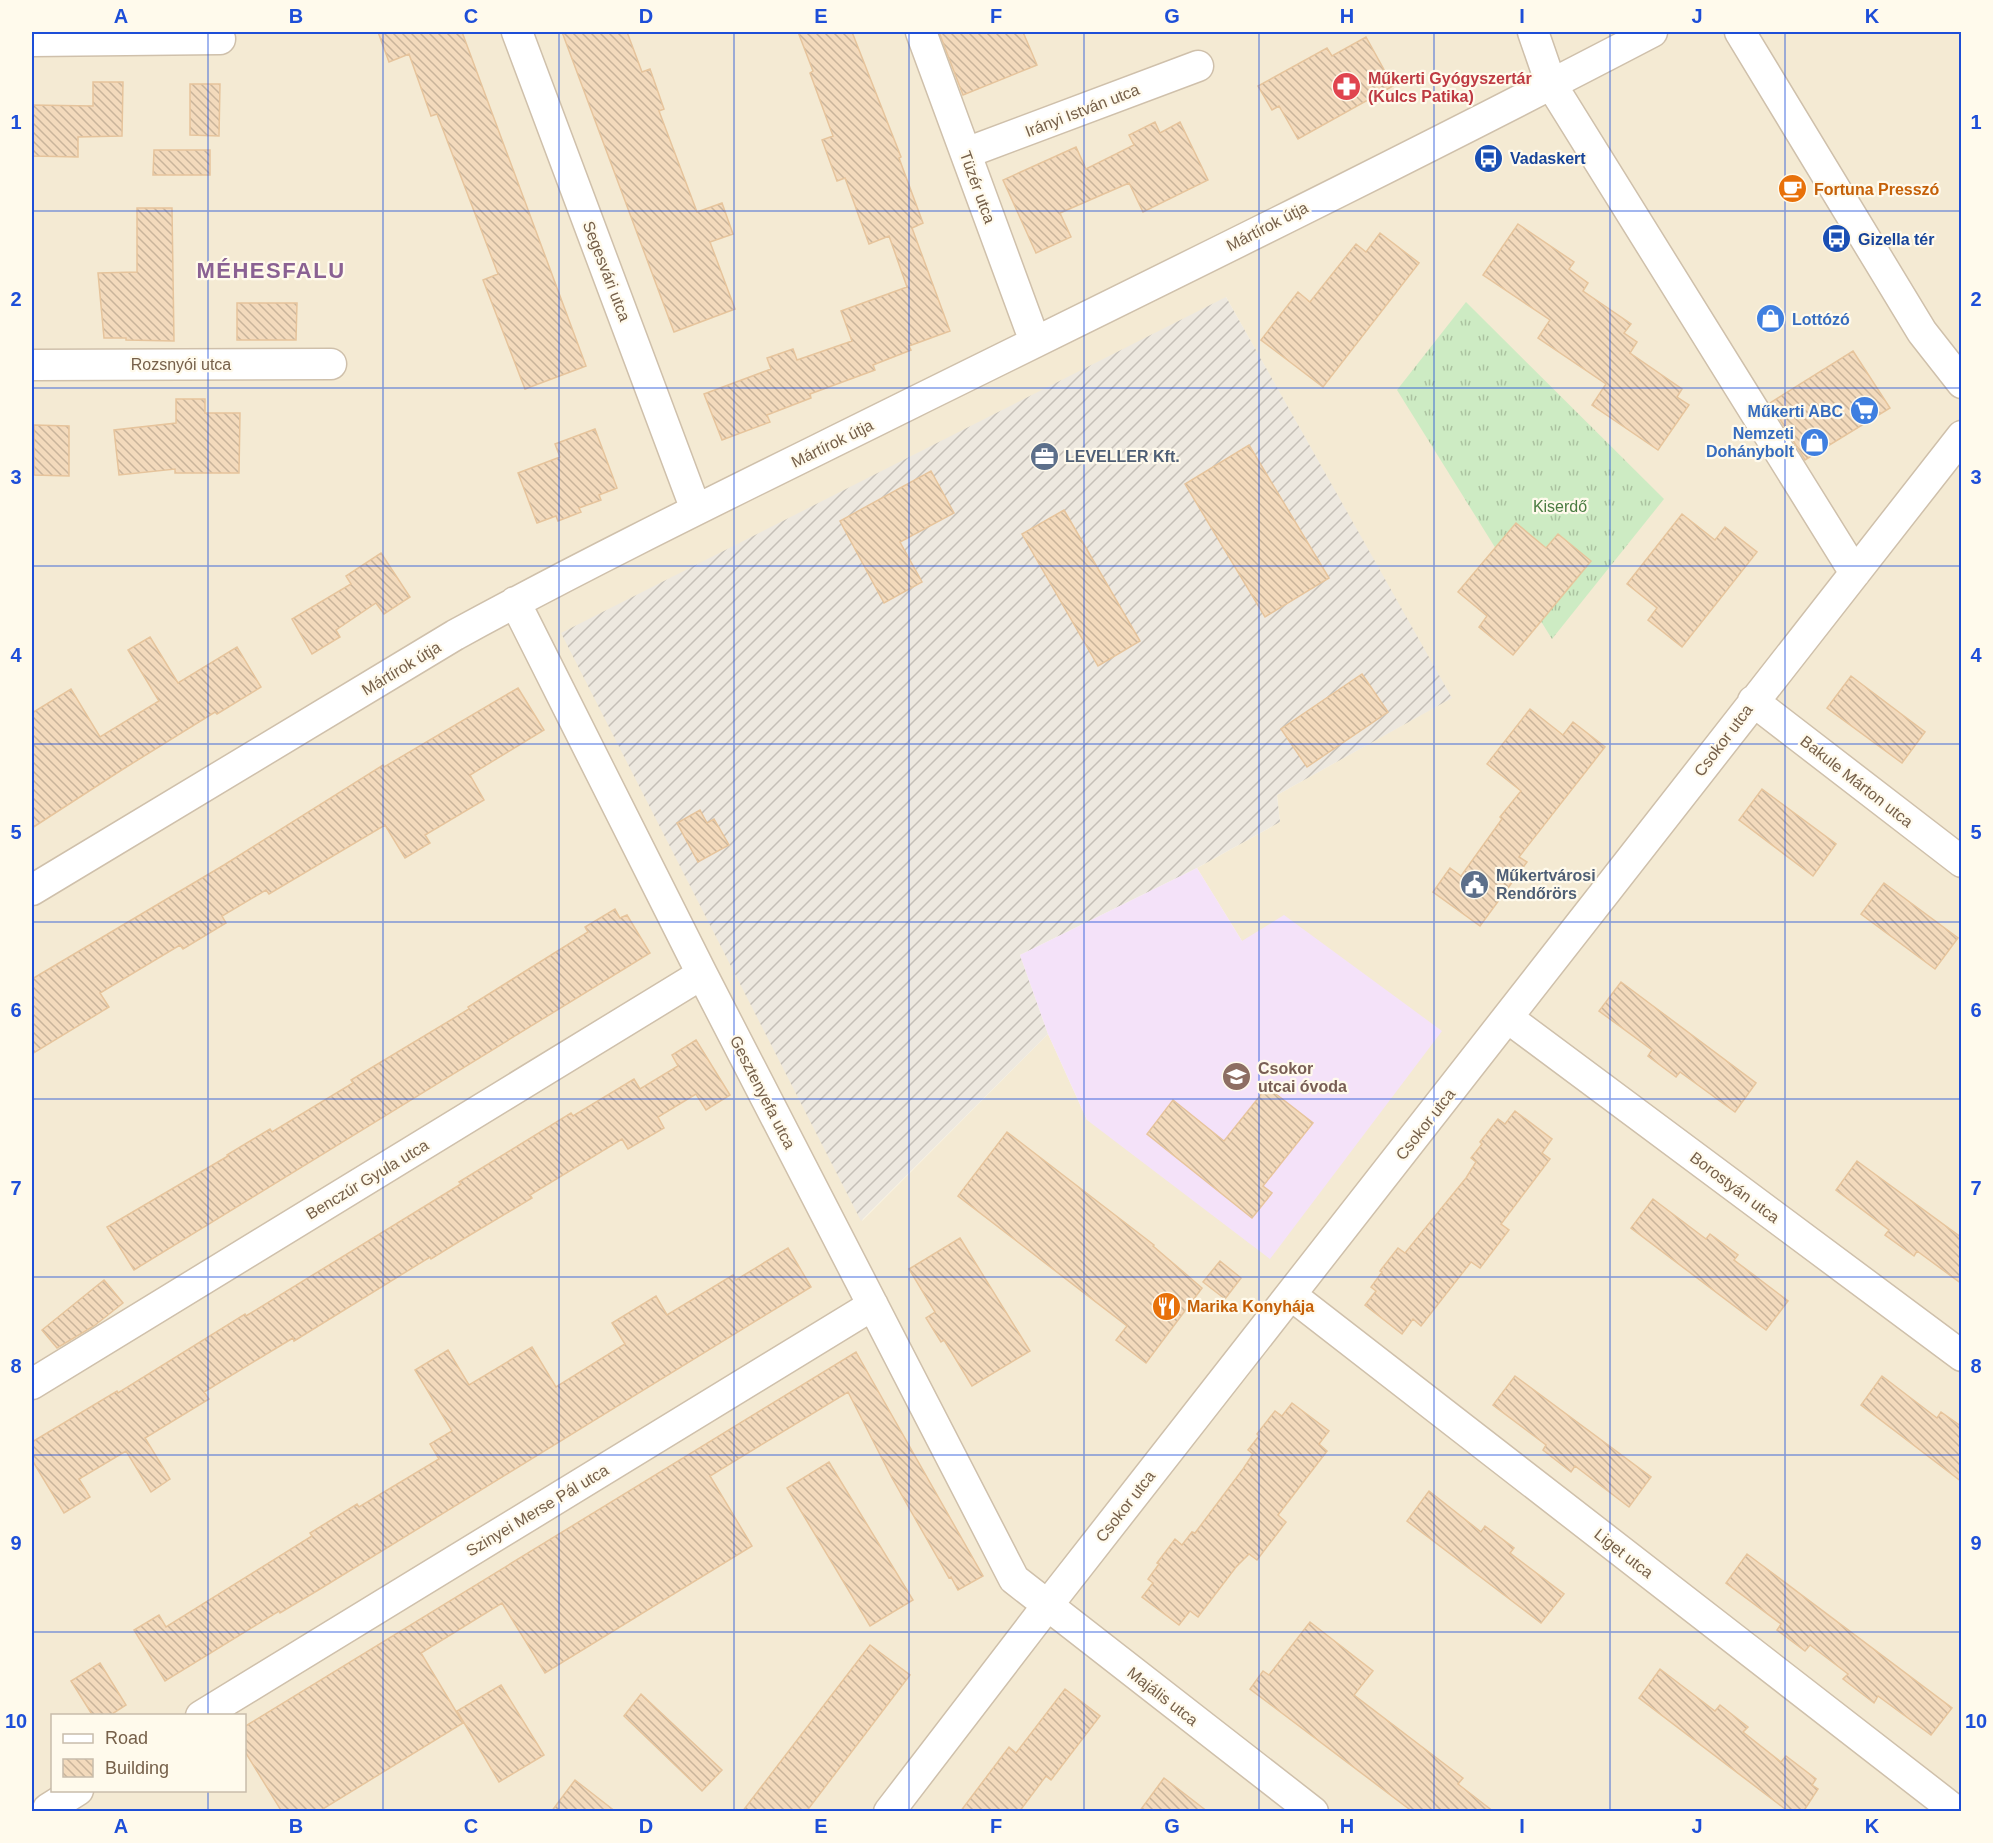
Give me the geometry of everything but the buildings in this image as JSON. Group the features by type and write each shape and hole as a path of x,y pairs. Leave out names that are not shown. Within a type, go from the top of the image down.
{"street":[{"name":"Segesvári utca","path":"517,32 696,510"},
{"name":"Tüzér utca","path":"921,32 1035,342"},
{"path":"1533,32 1551,84 1855,573"},
{"name":"Mártírok útja","path":"32,890 445,641 515,602 1652,32"},
{"path":"1740,32 1922,332 1962,383"},
{"path":"32,41 220,39"},
{"name":"Irányi István utca","path":"966,153 1198,66"},
{"name":"Rozsnyói utca","path":"32,365 331,364"},
{"name":"Csokor utca","path":"890,1812 1047,1606 1962,436"},
{"name":"Gesztenyefa utca","path":"515,602 702,974 1014,1580"},
{"name":"Bakule Márton utca","path":"1753,701 1962,862"},
{"name":"Benczúr Gyula utca","path":"32,1384 702,974"},
{"name":"Borostyán utca","path":"1508,1018 1962,1356"},
{"name":"Liget utca","path":"1291,1295 1957,1812"},
{"name":"Szinyei Merse Pál utca","path":"204,1714 873,1305"},
{"name":"Majális utca","path":"1014,1580 1313,1812"},
{"path":"48,1810 76,1792"}],"shaded area":[{"path":"32,32 1961,32 1961,1811 32,1812","holes":["1226,297 1451,698 1277,795 1280,822 1197,868 1242,941 1087,1120 1048,1034 862,1221"]},
{"path":"1226,297 1452,698 1277,795 1280,822 1197,868 1020,955 1048,1034 861,1221 561,633"},
{"name":"Csokor utcai óvoda","path":"1197,868 1242,941 1284,915 1442,1031 1270,1259 1087,1120 1048,1034 1020,955"}],"green space":[{"name":"Kiserdő","path":"1466,302 1664,499 1552,639 1397,390"}],"place":[{"name":"Műkerti Gyógyszertár (Kulcs Patika)","path":"1347,87"},
{"name":"Vadaskert","path":"1489,158"},
{"name":"Fortuna Presszó","path":"1793,189"},
{"name":"Gizella tér","path":"1837,239"},
{"name":"Lottózó","path":"1771,319"},
{"name":"Műkerti ABC","path":"1864,411"},
{"name":"Nemzeti Dohánybolt","path":"1815,442"},
{"name":"LEVELLER Kft.","path":"1044,456"},
{"name":"Műkertvárosi Rendőrörs","path":"1475,884"},
{"name":"Csokor utcai óvoda","path":"1237,1077"},
{"name":"Marika Konyhája","path":"1166,1306"}],"district":[{"name":"MÉHESFALU","path":"271,270"}]}
